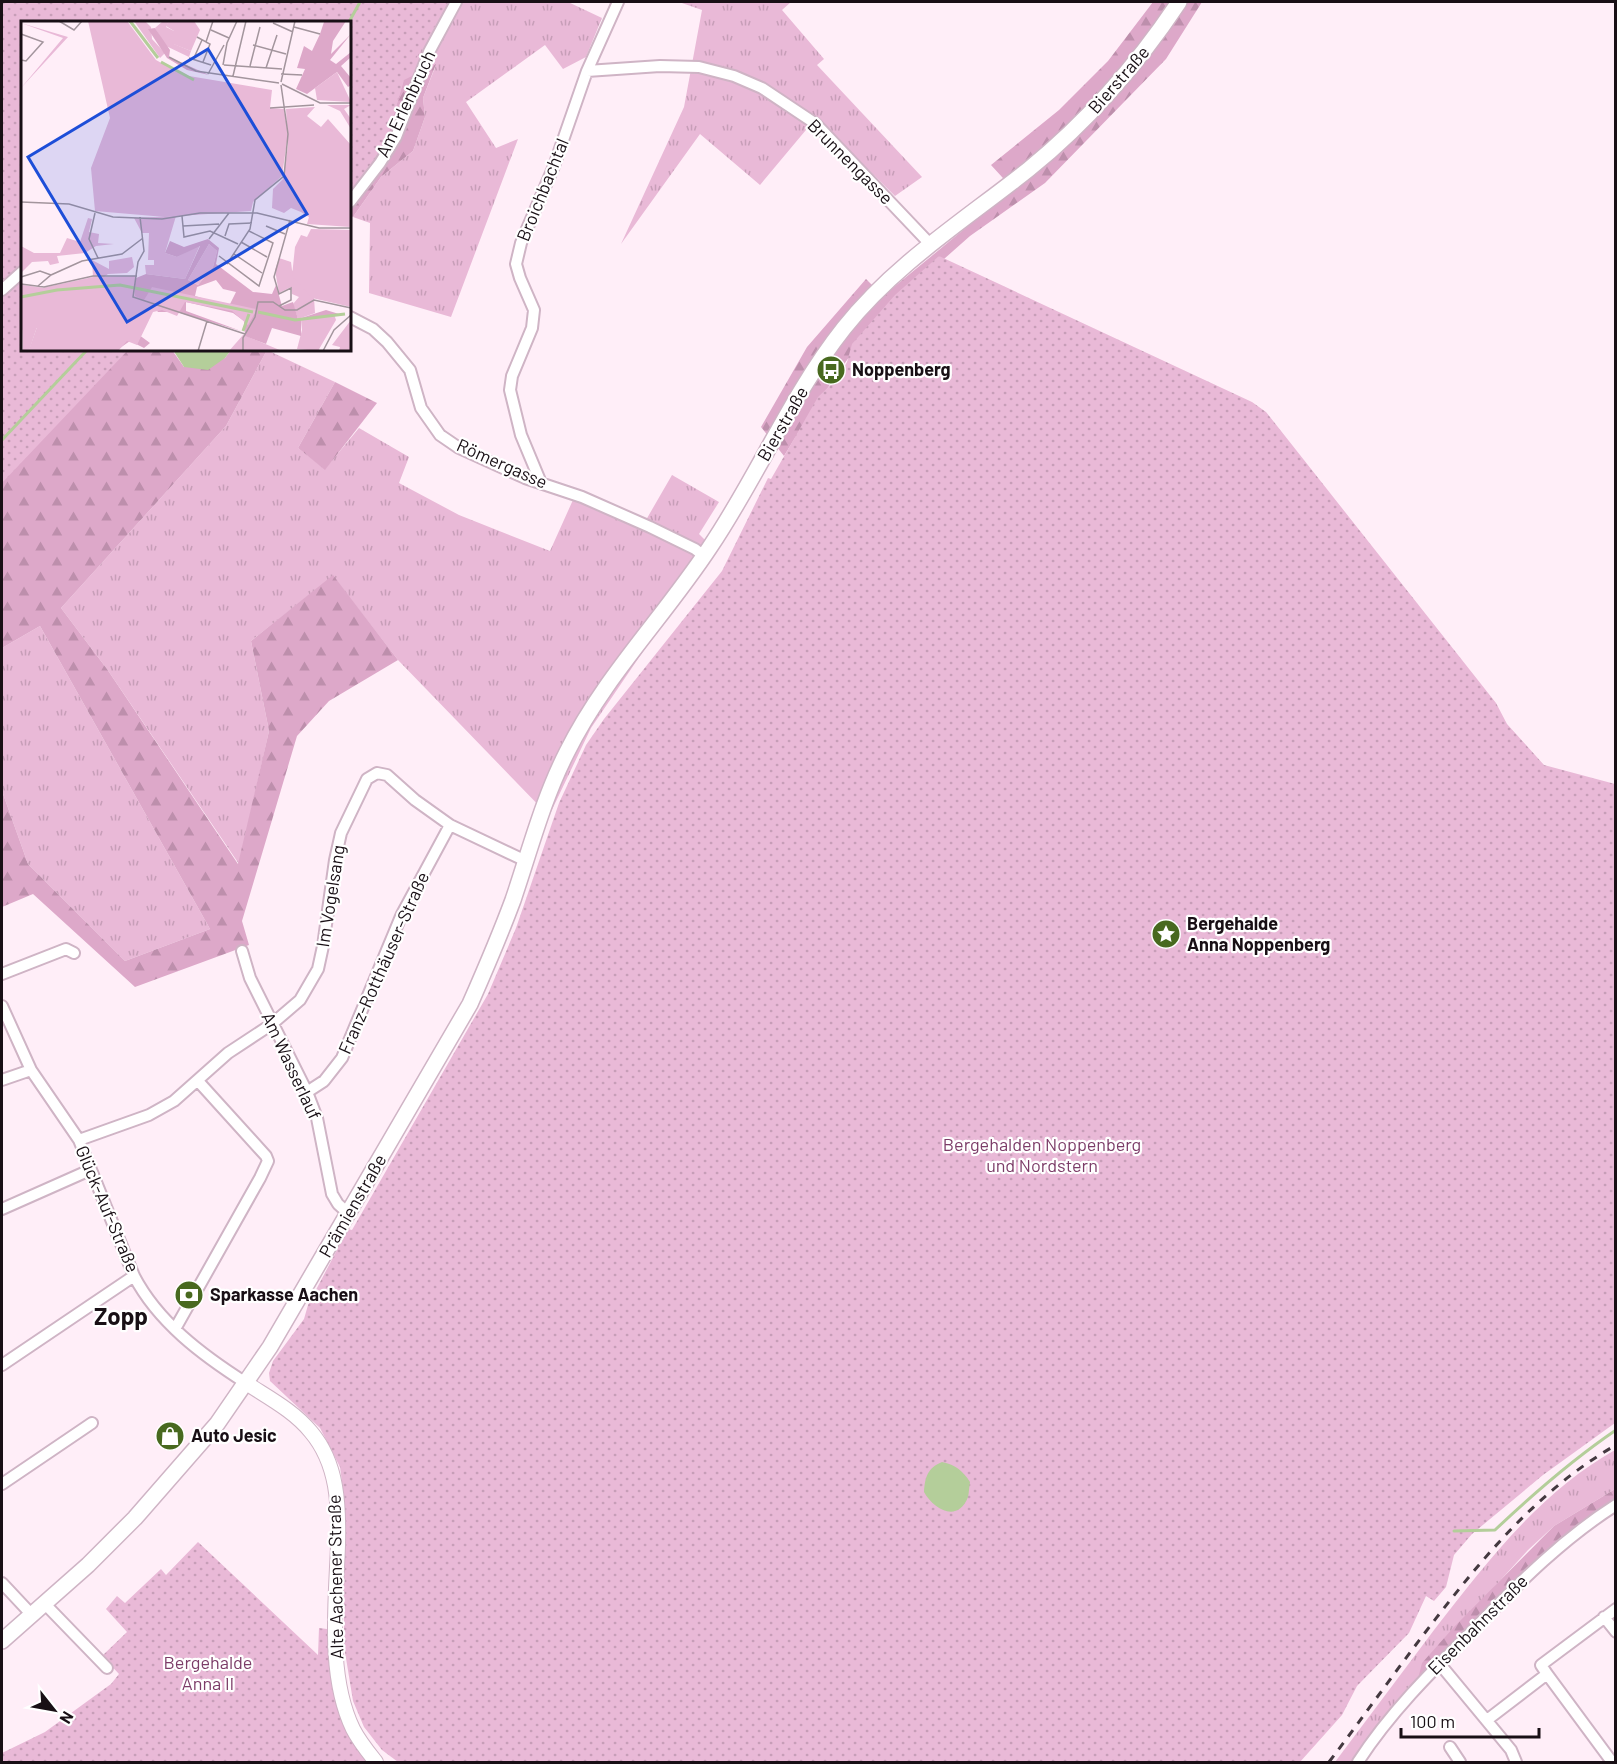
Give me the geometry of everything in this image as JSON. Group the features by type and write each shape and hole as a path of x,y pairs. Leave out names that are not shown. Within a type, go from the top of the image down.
{"main road":[{"name":"Bierstraße","path":"536,830 562,761 592,706 704,556 742,496 791,408 838,336 873,295 901,268 1030,168 1075,128 1137,61 1179,2"},
{"name":"Prämienstraße","path":"2,1641 88,1565 152,1501 206,1438 246,1383 279,1332 470,1004 489,959 536,830"}],"street":[{"name":"Am Erlenbruch","path":"351,201 380,163 396,137 429,52 456,2"},
{"name":"Broichbachtal","path":"541,483 521,435 510,390 512,376 532,328 534,310 516,264 521,243 554,166 587,71 618,2"},
{"name":"Brunnengasse","path":"587,71 660,66 699,67 734,76 762,88 816,124 930,244"},
{"path":"2,290 21,273"},
{"name":"Römergasse","path":"351,318 373,329 387,342 410,370 421,408 440,435 459,448 525,478 582,497 650,527 695,549 704,556"},
{"name":"Im Vogelsang","path":"272,1023 300,1000 318,969 341,833 367,779 377,773 387,775 415,800 450,825"},
{"path":"450,825 526,861"},
{"name":"Franz-Rotthäuser-Straße","path":"307,1092 324,1081 342,1058 402,914 450,825"},
{"path":"2,974 66,949 74,952"},
{"name":"Am Wasserlauf","path":"242,951 250,978 307,1092 317,1118 332,1194 338,1204 348,1213"},
{"name":"Glück-Auf-Straße","path":"2,1006 31,1070 79,1140 143,1293 174,1329 246,1383"},
{"path":"79,1140 149,1115 174,1101 228,1053 272,1023"},
{"path":"2,1080 31,1070"},
{"path":"174,1329 268,1161 261,1150 198,1081"},
{"path":"2,1209 90,1170"},
{"path":"2,1365 134,1276"},
{"name":"Alte Aachener Straße","path":"246,1383 296,1416 312,1433 324,1452 334,1478 338,1514 336,1664 339,1686 353,1730 376,1762"},
{"path":"2,1484 92,1423"},
{"name":"Eisenbahnstraße","path":"1358,1762 1402,1704 1439,1663 1528,1574 1593,1520 1616,1505"},
{"path":"2,1583 32,1615"},
{"path":"44,1603 107,1668"},
{"path":"1612,1762 1541,1665 1616,1609"},
{"path":"1605,1617 1616,1632"},
{"path":"1439,1663 1511,1750 1516,1762"},
{"path":"1486,1720 1547,1674"},
{"path":"1449,1747 1460,1762"}],"green space":[{"path":"2,2 449,2 404,79 388,135 378,154 351,192 351,21 21,21 21,351 127,351 2,483"},
{"path":"365,2 568,2 602,18 586,57 563,69 545,45 466,102 496,148 518,139 451,317 369,293 370,223 353,217 381,177 413,151 425,117 423,98 436,65 388,135 378,155 351,192 351,28"},
{"path":"679,2 791,2 782,10 824,59 817,65 922,177 895,196 816,118 760,185 700,134 621,244 684,107 702,10"},
{"path":"1153,2 1202,2 1166,59 1045,183 970,236 874,321 809,415 784,456 761,427 807,347 866,279 883,296 1013,189 991,165 1059,110 1108,61"},
{"path":"436,64 423,98 425,117 413,151 381,177 353,217 351,216 351,192 378,155 388,135 404,80"},
{"path":"2,253 21,351 173,351 184,367 225,358 230,351 266,351 226,426 61,608 107,669 238,864 269,731 251,641 333,575 398,660 329,701 297,736 242,921 249,945 135,987 33,894 2,907 2,791 28,864 125,961 210,929 40,626 2,648"},
{"name":"Bergehalden Noppenberg und Nordstern","path":"939,256 1252,402 1266,412 1496,703 1507,724 1544,765 1615,784 1615,1423 1543,1475 1472,1534 1454,1555 1446,1587 1434,1601 1426,1596 1409,1633 1357,1686 1342,1715 1300,1762 398,1762 382,1750 364,1727 353,1701 344,1646 344,1497 340,1467 320,1428 270,1381 269,1373 273,1361 304,1319 308,1305 348,1229 352,1230 488,994 516,928 559,803 586,745 604,719 722,571 768,478 771,479 818,397 839,377 847,362 852,344 895,295"},
{"path":"266,351 269,351 335,382 298,448 325,469 359,428 409,457 399,483 459,515 550,551 577,491 646,520 672,475 719,502 699,534 717,552 661,625 591,728 549,816 398,660 333,576 251,641 269,731 239,864 107,669 61,608 226,426"},
{"path":"335,382 377,403 325,470 298,448"},
{"path":"40,626 210,929 125,961 28,864 2,791 2,648"},
{"path":"1615,1450 1615,1489 1554,1526 1528,1550 1496,1585 1353,1762 1335,1762 1434,1630 1494,1555 1562,1486"},
{"path":"1615,1489 1615,1502 1418,1679 1422,1663 1454,1627 1554,1526"},
{"name":"Bergehalde Anna II","path":"198,1542 318,1655 319,1628 327,1629 332,1677 372,1762 2,1762 2,1753 45,1732 111,1684 119,1674 102,1656 127,1632 106,1609 117,1596 125,1603 161,1569 166,1575"}],"shaded area":[{"path":"174,351 230,351 225,358 208,370 184,367"},
{"path":"942,1462 959,1469 970,1482 968,1497 964,1505 952,1512 934,1504 924,1492 928,1474 933,1467"}],"waterway":[{"path":"350,21 360,2"},
{"path":"2,440 86,351"},
{"path":"1454,1531 1495,1530 1553,1478 1616,1430"}],"railway":[{"path":"1329,1762 1424,1634 1488,1555 1535,1506 1560,1484 1587,1463 1616,1445"}],"place":[{"name":"Noppenberg","path":"831,370"},
{"name":"Bergehalde Anna Noppenberg","path":"1166,934"},
{"name":"Sparkasse Aachen","path":"189,1295"},
{"name":"Auto Jesic","path":"170,1436"}],"district":[{"name":"Zopp","path":"121,1317"}]}
